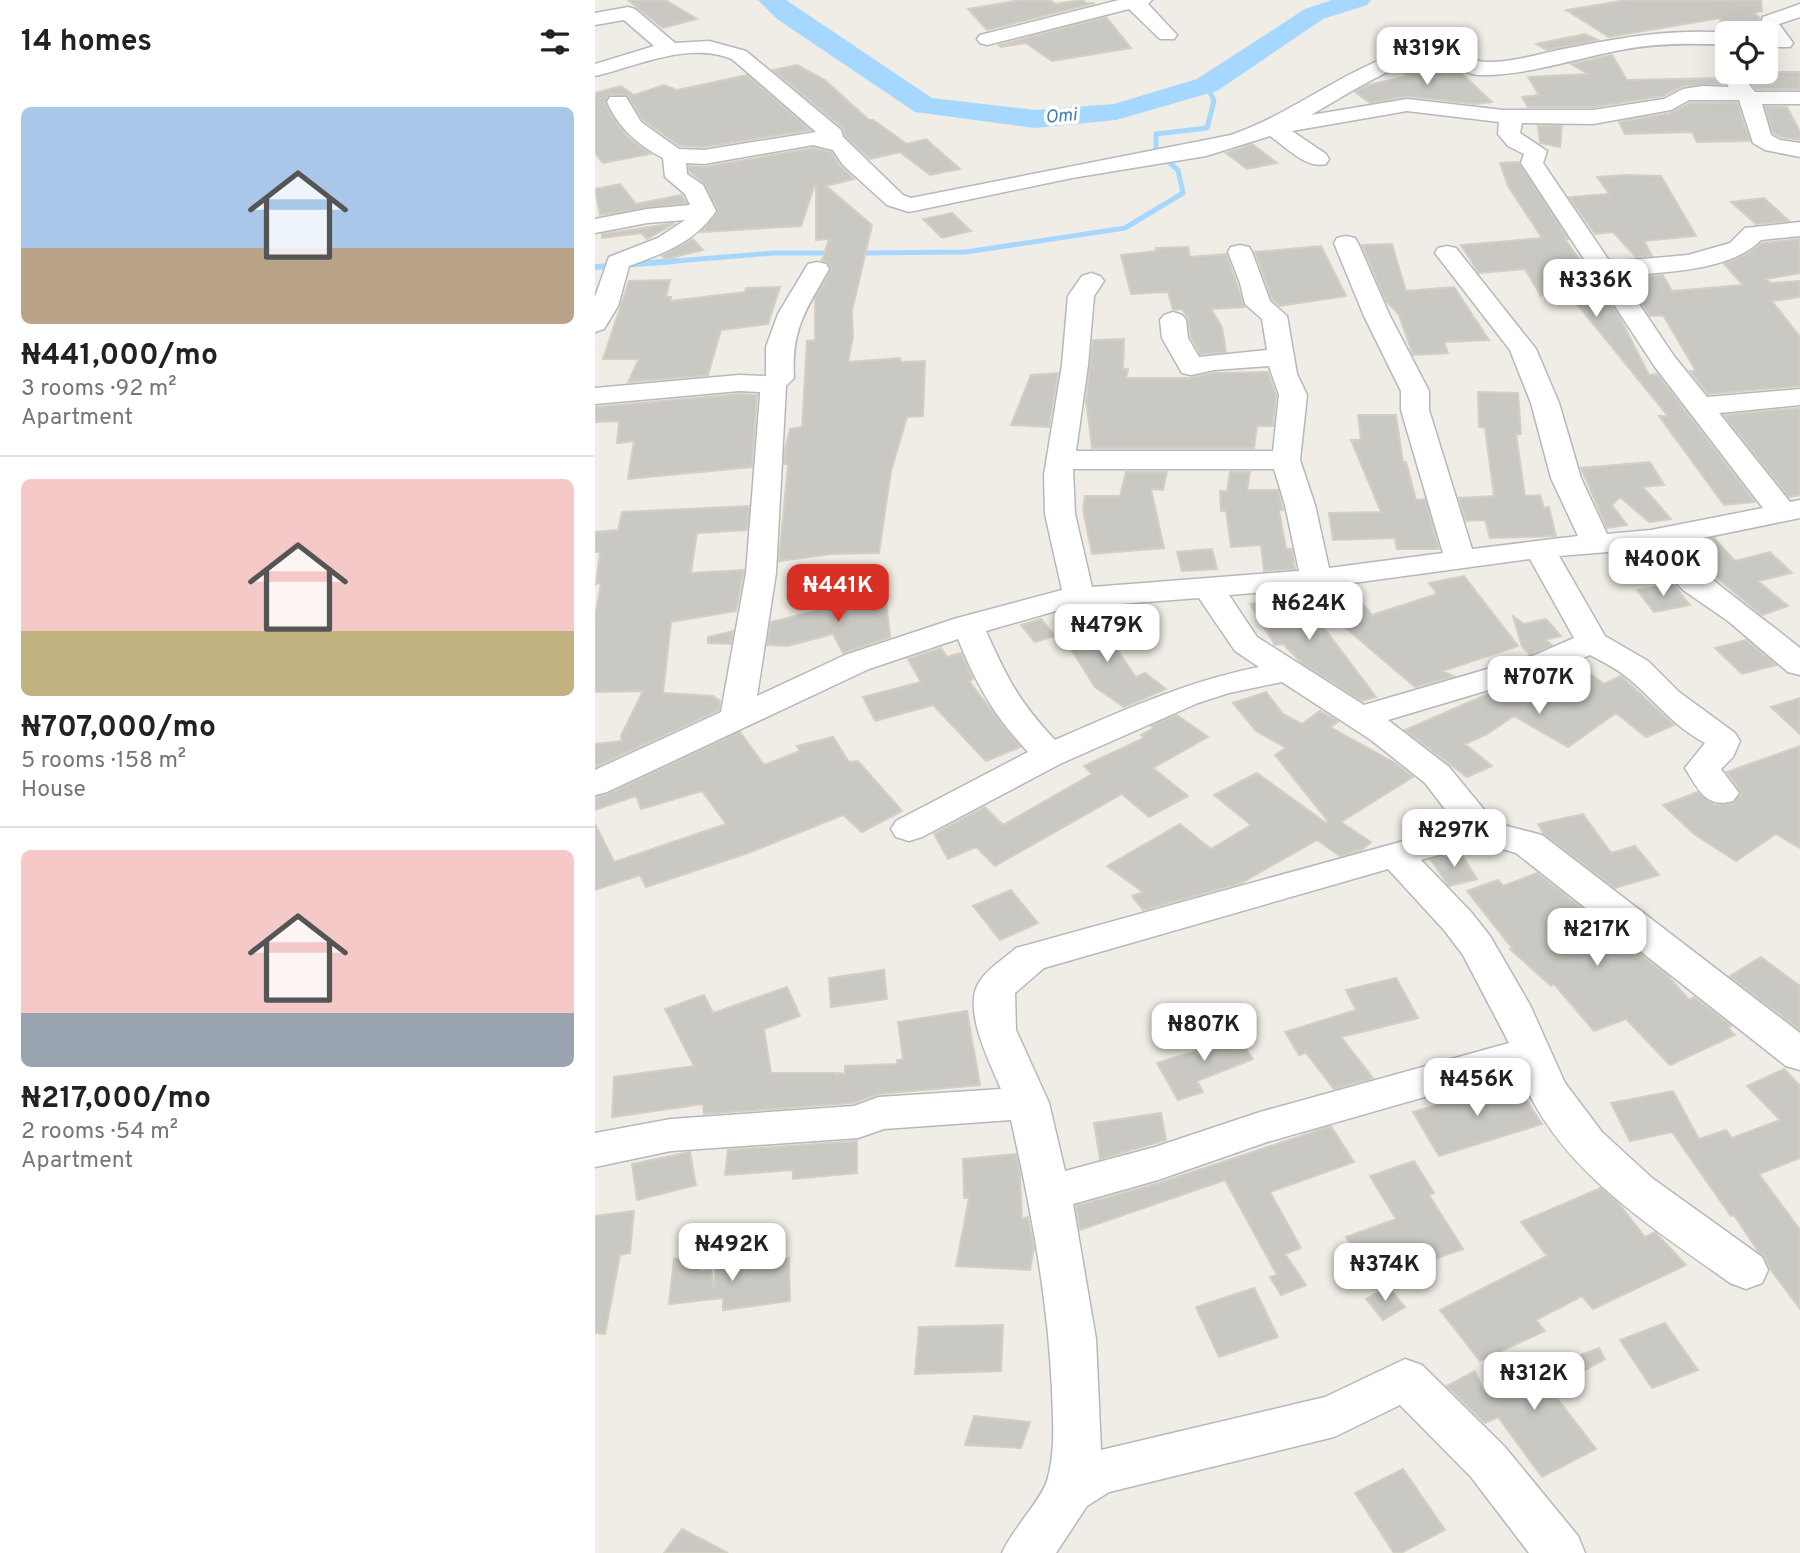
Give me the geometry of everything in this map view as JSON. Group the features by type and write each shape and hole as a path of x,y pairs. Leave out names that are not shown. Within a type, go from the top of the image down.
{"street":[{"path":"987,39 1135,1 1167,35"},
{"path":"1783,43 1769,28 1770,21 1800,10"},
{"path":"595,19 628,13 667,46 659,52"},
{"path":"1478,69 1506,67 1624,43 1692,37 1715,38"},
{"path":"595,70 659,52 704,46 723,47 739,55 826,138 841,145 851,160 895,200 909,205 1072,171 1206,149 1273,128 1407,105 1593,117"},
{"path":"1273,128 1365,75 1438,52 1486,71 1501,110 1512,117 1509,134 1536,151 1532,163 1664,361 1700,405 1716,430 1791,510"},
{"path":"1737,84 1747,96 1761,138 1773,145 1800,150"},
{"path":"1527,145 1593,117 1671,104 1683,95 1693,94 1792,98 1800,122"},
{"path":"618,102 621,112 647,139 674,155 705,157 826,138"},
{"path":"1273,128 1318,159"},
{"path":"595,324 605,306 618,262 680,236 699,221 704,211 695,190 676,177 674,155"},
{"path":"595,226 647,216 704,211"},
{"path":"1602,270 1689,262 1738,248 1754,233 1800,229"},
{"path":"1346,243 1377,316 1415,391 1415,410 1459,559"},
{"path":"1240,252 1253,283 1258,304 1274,316 1284,374 1293,395 1286,460 1300,505 1316,579"},
{"path":"1447,253 1523,349 1545,403 1566,478 1597,544"},
{"path":"595,396 740,383 772,384 780,378 779,347 791,314 817,269"},
{"path":"1079,598 1060,514 1059,475 1075,365 1081,296 1091,281"},
{"path":"1173,320 1175,338 1191,367 1213,362 1283,357"},
{"path":"737,718 761,573 774,396 772,384"},
{"path":"1700,405 1800,397"},
{"path":"1061,460 1286,460"},
{"path":"595,784 857,662 968,625 1064,599 1316,579 1541,549 1651,539 1791,510"},
{"path":"1651,539 1694,583 1739,614 1800,665"},
{"path":"1541,549 1592,642 1636,668 1667,699 1723,741 1721,749 1702,768 1721,793"},
{"path":"1208,587 1246,645 1361,717 1437,775 1482,831"},
{"path":"968,625 994,686 1022,725 1050,755"},
{"path":"1361,717 1547,662 1592,642"},
{"path":"909,829 1050,755 1186,696 1222,684 1287,671"},
{"path":"1027,1553 1082,1467 1073,1339 1049,1193 1028,1103 996,1030 995,988 1030,958 1482,831 1529,844 1800,1055"},
{"path":"1396,855 1414,879 1435,896 1466,931 1506,993 1549,1091 1585,1143 1655,1205 1746,1270"},
{"path":"1049,1193 1158,1163 1260,1128 1533,1051"},
{"path":"595,1150 671,1135 858,1122 879,1113 1028,1103"},
{"path":"1082,1467 1334,1416 1405,1379 1488,1462 1560,1553"}],"building":[{"path":"628,0 665,0 697,19 663,28"},
{"path":"1021,0 1050,0 1055,4 1082,0 1095,3 987,30 968,9"},
{"path":"1627,0 1761,0 1762,11 1754,13 1760,18 1759,21 1720,21 1720,18 1609,37 1566,10"},
{"path":"1106,17 1131,48 1052,61 1026,43 1001,47 999,45"},
{"path":"1585,34 1598,40 1547,50 1536,44"},
{"path":"1612,55 1627,80 1715,78 1715,84 1724,84 1683,86 1663,96 1593,107 1528,107 1522,97 1539,95 1528,77 1588,74 1571,64"},
{"path":"797,65 825,80 869,120 873,120 907,144 926,139 960,169 930,175 900,152 870,159 845,136 843,128 773,70"},
{"path":"1447,65 1460,72 1492,102 1475,104 1407,96 1370,103 1355,92 1368,85 1409,76 1399,71"},
{"path":"1778,72 1800,72 1800,89 1756,89 1752,84 1778,84"},
{"path":"747,75 810,130 704,147 680,146 643,120 628,96 610,94 605,103 615,121 628,137 650,154 603,163 595,153 595,93 621,86 634,95 664,85 677,90"},
{"path":"1690,103 1737,103 1750,141 1697,142 1692,132 1625,134 1619,122 1671,113"},
{"path":"1765,107 1787,107 1800,132 1800,140 1773,133"},
{"path":"1538,126 1562,126 1560,147 1540,143"},
{"path":"1252,144 1277,163 1247,169 1226,153"},
{"path":"813,148 831,152 841,167 854,179 826,186 872,225 852,311 853,337 848,362 900,358 901,362 925,361 923,416 907,417 891,471 879,553 831,554 779,561 788,464 784,464 785,450 790,429 802,427 807,341 815,340 815,298 831,270 828,263 822,260 829,239 816,240 816,181 801,226 701,232 718,210 705,184 689,171 689,166 704,167"},
{"path":"1519,162 1568,239 1565,239 1620,318 1649,375 1657,374 1755,502 1724,505 1659,416 1668,416 1560,283 1541,296 1525,269 1479,273 1461,245 1542,238 1508,186 1500,163"},
{"path":"1661,176 1696,236 1644,241 1652,256 1636,257 1613,232 1595,234 1569,197 1609,194 1597,177"},
{"path":"620,184 636,204 682,195 686,203 600,215 595,189"},
{"path":"1764,198 1789,221 1756,224 1731,202"},
{"path":"952,213 971,231 942,238 923,219"},
{"path":"675,223 647,239 641,233 602,238 602,234"},
{"path":"693,239 703,250 666,259 662,256"},
{"path":"1800,239 1800,273 1766,279 1771,283 1800,281 1800,297 1772,301 1800,337 1800,386 1708,394 1690,371 1696,371 1663,315 1650,316 1625,278 1663,275 1672,291 1743,285 1724,264 1749,253 1762,243"},
{"path":"1392,244 1406,291 1454,287 1489,340 1444,342 1448,353 1413,355 1399,315 1386,301 1362,245"},
{"path":"1321,246 1346,296 1280,306 1272,299 1255,252"},
{"path":"1188,247 1190,257 1226,254 1237,284 1244,307 1211,309 1222,327 1226,352 1200,354 1191,337 1188,318 1182,309 1173,310 1168,292 1131,294 1121,255 1156,251 1156,248"},
{"path":"670,280 666,297 671,297 670,301 745,292 746,288 780,287 768,324 721,330 708,375 628,382 639,359 603,359 629,281"},
{"path":"1124,339 1123,369 1128,369 1126,378 1189,378 1214,373 1268,372 1276,395 1273,426 1257,426 1254,448 1092,448 1086,400 1093,340"},
{"path":"1058,373 1049,427 1011,425 1031,375"},
{"path":"1478,392 1518,393 1521,434 1516,434 1525,496 1540,495 1544,508 1549,507 1556,536 1490,538 1485,520 1466,521 1459,498 1494,496 1485,428 1479,427"},
{"path":"739,394 757,395 752,467 628,479 634,441 617,443 619,421 595,422 595,407"},
{"path":"1800,408 1800,495 1789,497 1724,415"},
{"path":"1358,415 1396,415 1403,462 1406,462 1416,500 1425,499 1439,549 1397,549 1395,538 1333,540 1329,513 1381,512 1351,440 1361,440"},
{"path":"1650,462 1664,485 1643,487 1671,519 1649,522 1620,497 1612,505 1627,525 1607,528 1581,468"},
{"path":"1126,472 1167,472 1163,490 1151,489 1164,548 1092,554 1083,510 1085,496 1120,496"},
{"path":"1230,472 1250,472 1247,490 1278,490 1283,510 1279,510 1286,549 1292,549 1295,569 1264,571 1261,545 1231,547 1226,511 1221,511 1220,491 1227,491"},
{"path":"749,506 747,530 697,533 691,573 744,570 736,611 671,622 663,693 713,696 720,701 719,710 595,767 595,744 622,741 621,736 643,691 595,692 595,617 601,583 596,584 600,552 595,552 595,532 618,530 622,512"},
{"path":"1714,538 1735,561 1770,552 1792,573 1758,581 1788,606 1762,615 1678,546"},
{"path":"1212,549 1217,569 1182,571 1177,552"},
{"path":"1464,576 1518,646 1443,671 1454,676 1415,687 1315,602 1353,592 1372,615 1437,594 1429,583"},
{"path":"1673,584 1690,605 1654,612 1637,590"},
{"path":"885,592 890,637 843,653 833,634 787,646 767,645 771,622 839,605 838,597"},
{"path":"1298,592 1300,605 1306,604 1376,697 1362,701 1302,663 1283,644 1275,645 1250,604 1267,601 1266,595"},
{"path":"1513,616 1524,624 1546,619 1561,636 1545,640 1552,645 1530,654 1522,647"},
{"path":"1095,618 1136,677 1145,673 1166,689 1124,707 1095,687 1057,627"},
{"path":"1041,619 1055,636 1035,642 1021,625"},
{"path":"733,631 731,644 708,643 708,637"},
{"path":"1746,640 1776,665 1742,674 1715,648"},
{"path":"941,648 947,657 961,653 973,679 969,681 1020,747 986,761 933,705 875,721 863,697 921,682 908,659"},
{"path":"1577,664 1604,684 1621,676 1674,725 1646,737 1616,713 1568,747 1514,716 1487,734 1465,744 1492,766 1467,777 1405,730 1492,692 1514,701 1556,673"},
{"path":"1266,692 1283,714 1302,724 1320,711 1334,719 1338,722 1330,727 1395,763 1413,777 1341,822 1371,842 1363,849 1340,856 1317,840 1241,883 1143,910 1132,896 1143,892 1107,866 1180,824 1211,849 1251,825 1214,795 1257,773 1326,823 1328,821 1275,755 1286,748 1256,731 1233,703"},
{"path":"1800,698 1800,734 1771,707"},
{"path":"1177,715 1208,737 1153,768 1188,796 1149,817 1122,794 995,866 976,847 948,859 934,834 985,807 1003,825 1092,774 1084,766 1144,738 1141,735 1154,728 1151,726"},
{"path":"740,732 764,765 800,751 797,746 833,737 849,762 858,761 902,811 862,832 843,815 748,853 646,887 640,875 595,890 595,824 614,862 726,824 702,791 641,809 636,796 595,810 595,797 608,794"},
{"path":"1800,746 1800,848 1776,834 1736,861 1694,834 1663,805 1698,792 1715,805 1733,804 1742,793 1727,772"},
{"path":"1583,814 1611,853 1635,846 1659,875 1615,888 1544,834 1538,824"},
{"path":"1460,852 1477,879 1449,886 1431,860"},
{"path":"1537,873 1668,976 1689,1000 1694,997 1731,1026 1728,1028 1735,1035 1670,1065 1626,1019 1594,1031 1554,984 1551,986 1510,949 1512,948 1467,891 1498,880 1503,886"},
{"path":"1011,890 1038,923 1000,940 973,906"},
{"path":"1761,957 1800,986 1800,1030 1730,976"},
{"path":"884,970 887,999 831,1007 829,978"},
{"path":"1396,978 1418,1018 1341,1037 1373,1078 1334,1089 1306,1053 1299,1055 1285,1032 1356,1010 1346,990"},
{"path":"787,987 800,1016 764,1029 771,1073 835,1073 837,1077 837,1073 845,1074 845,1066 897,1064 897,1060 903,1059 898,1022 967,1011 980,1085 879,1094 853,1103 704,1114 703,1104 612,1117 614,1077 694,1066 665,1009 704,995 713,1013"},
{"path":"1231,1027 1253,1059 1197,1081 1203,1092 1178,1100 1157,1063 1212,1046 1206,1037"},
{"path":"1784,1069 1800,1086 1800,1158 1759,1174 1800,1230 1800,1309 1672,1132 1630,1141 1611,1103 1673,1091 1699,1139 1726,1130 1732,1138 1780,1120 1747,1086"},
{"path":"1514,1081 1542,1124 1439,1156 1413,1112"},
{"path":"1161,1113 1166,1140 1100,1159 1094,1123"},
{"path":"1331,1126 1354,1162 1270,1192 1301,1248 1285,1254 1306,1285 1281,1295 1270,1277 1277,1275 1225,1180 1080,1230 1076,1206 1159,1183"},
{"path":"857,1141 857,1173 793,1179 793,1170 725,1175 728,1150"},
{"path":"690,1152 696,1185 637,1200 632,1164"},
{"path":"1016,1154 1022,1219 1028,1217 1034,1248 1030,1270 956,1266 969,1198 964,1198 963,1159"},
{"path":"1414,1161 1434,1193 1429,1195 1463,1249 1372,1281 1346,1237 1396,1219 1370,1176"},
{"path":"1601,1188 1619,1204 1645,1237 1655,1232 1686,1265 1593,1309 1582,1296 1536,1320 1545,1331 1480,1361 1440,1310 1547,1256 1521,1222"},
{"path":"634,1211 630,1253 620,1255 605,1334 595,1333 595,1216"},
{"path":"700,1257 699,1271 711,1270 714,1287 716,1269 789,1258 790,1301 723,1310 723,1298 669,1304 674,1259"},
{"path":"1388,1287 1405,1307 1383,1320 1366,1299"},
{"path":"1254,1288 1278,1337 1219,1357 1196,1307"},
{"path":"1665,1323 1698,1370 1652,1388 1620,1340"},
{"path":"1003,1325 1001,1371 915,1374 919,1327"},
{"path":"1599,1348 1605,1359 1550,1389 1596,1449 1542,1477 1498,1417 1485,1423 1447,1386 1475,1371 1484,1392"},
{"path":"974,1416 1030,1422 1021,1448 965,1445"},
{"path":"1403,1469 1445,1530 1401,1553 1394,1553 1355,1493"},
{"path":"682,1529 728,1553 664,1553"}],"waterway":[{"name":"Omi","path":"771,0 786,14 925,106 1035,119 1116,112 1207,85 1314,14 1358,0"},
{"path":"856,253 966,252 1125,228 1183,193 1178,170 1156,151 1156,134 1207,128 1214,101 1207,85"},
{"path":"652,263 773,253 833,253"},
{"path":"595,267 674,261"}]}
